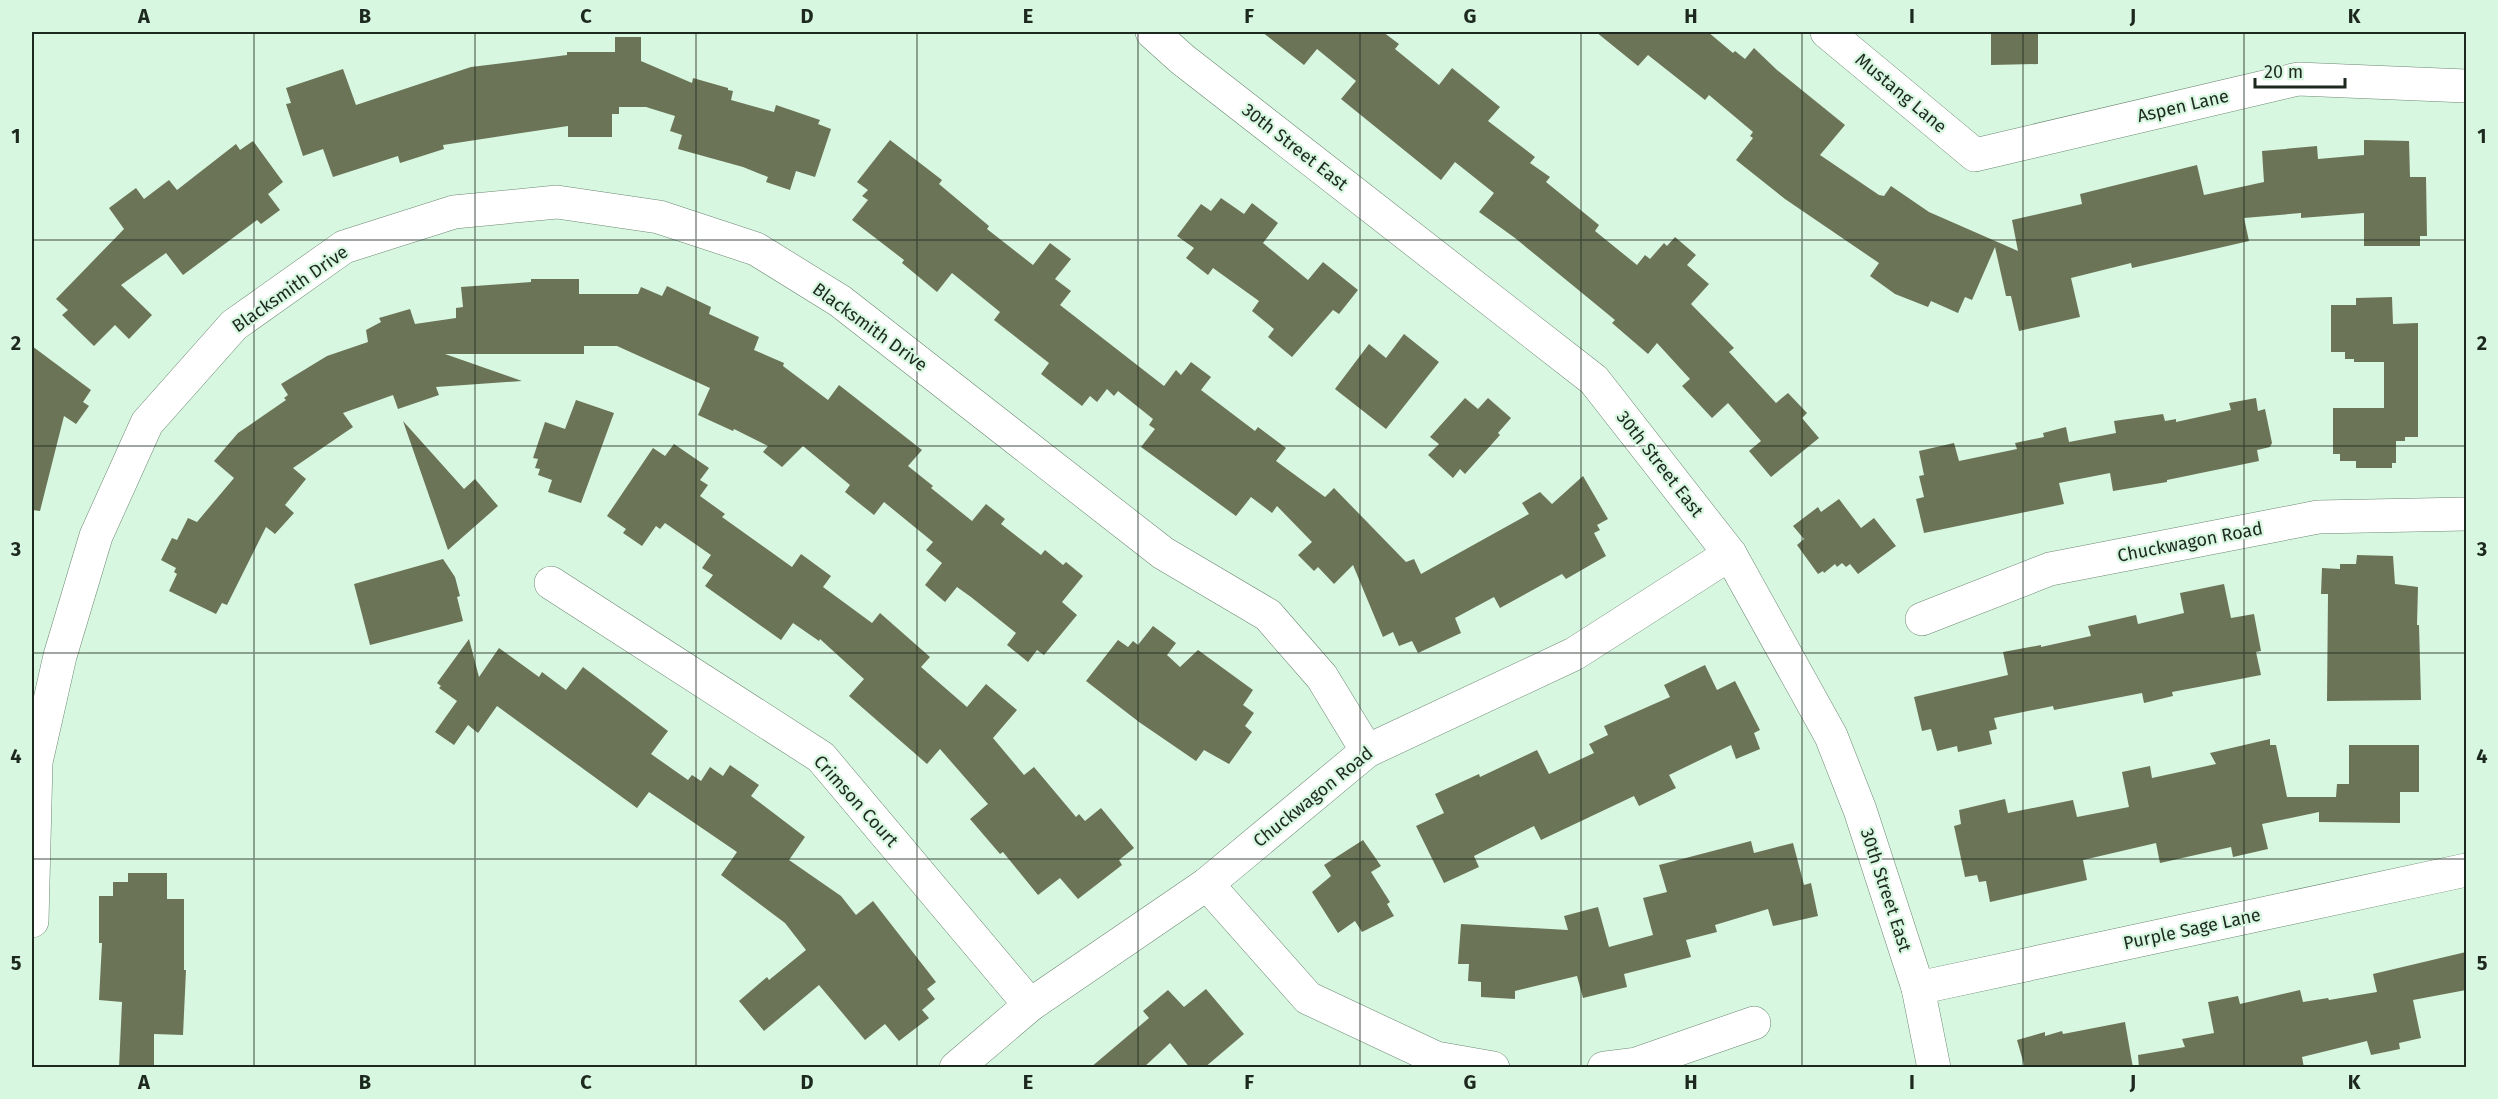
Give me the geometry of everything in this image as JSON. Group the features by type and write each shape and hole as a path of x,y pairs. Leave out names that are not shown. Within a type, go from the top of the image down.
{"street":[{"name":"30th Street East","path":"1152,32 1201,73 1594,380 1730,554 1831,736 1860,810 1918,988 1934,1068"},
{"name":"Mustang Lane","path":"1827,32 1975,155"},
{"name":"Aspen Lane","path":"1975,155 2298,79 2466,86"},
{"name":"Blacksmith Drive","path":"32,921 36,762 60,656 96,536 147,423 234,325 344,247 454,212 557,202 659,217 756,249 840,301 1163,553 1268,615 1322,677 1366,751"},
{"name":"Chuckwagon Road","path":"1922,619 2050,569 2318,517 2466,513"},
{"name":"Chuckwagon Road","path":"956,1068 1030,1005 1207,885 1366,751 1574,654 1730,554"},
{"name":"Crimson Court","path":"551,583 821,757 1030,1005"},
{"name":"Purple Sage Lane","path":"1918,988 2466,870"},
{"path":"1207,885 1308,998 1436,1058 1493,1068"},
{"path":"1604,1068 1636,1064 1754,1023"}],"building":[{"path":"1262,32 1383,32 1399,44 1395,49 1439,85 1452,68 1500,107 1488,121 1535,157 1530,163 1550,177 1546,182 1599,225 1595,231 1637,265 1645,255 1650,259 1664,243 1667,246 1675,237 1696,255 1687,265 1709,284 1691,304 1734,348 1729,352 1776,403 1788,393 1807,413 1802,418 1819,438 1771,477 1749,451 1761,441 1728,403 1712,418 1682,386 1690,379 1657,343 1648,354 1612,323 1615,320 1515,238 1479,212 1494,193 1455,162 1441,180 1341,99 1356,81 1317,49 1304,65"},
{"path":"1596,32 1708,32 1733,53 1735,51 1745,59 1754,48 1777,70 1845,125 1820,155 1879,195 1884,196 1891,186 1929,212 2018,251 2012,220 2082,204 2080,194 2197,165 2204,195 2264,182 2262,151 2317,146 2318,159 2364,155 2364,140 2409,141 2410,177 2426,177 2427,236 2420,236 2420,246 2364,246 2364,213 2301,218 2301,213 2244,218 2249,241 2132,268 2131,263 2071,278 2080,317 2019,331 2011,296 2006,296 1995,247 1972,300 1965,297 1958,313 1931,301 1928,307 1895,294 1870,276 1879,263 1785,199 1736,160 1753,138 1750,136 1753,132 1709,95 1705,100 1648,55 1638,66"},
{"path":"1991,32 2038,32 2038,64 1991,65"},
{"path":"615,37 641,37 641,61 692,83 693,78 728,88 733,91 731,100 774,112 776,105 820,120 818,124 831,129 815,177 796,171 790,190 766,182 768,177 743,167 678,149 682,135 670,131 675,116 646,107 619,107 619,114 612,114 612,137 568,137 568,126 443,145 444,149 400,163 398,156 333,177 323,149 303,156 286,104 291,103 286,88 343,69 356,105 471,67 567,55 567,52 615,52"},
{"path":"890,140 942,180 939,184 989,226 987,229 1033,265 1050,243 1071,259 1055,279 1071,291 1060,305 1164,386 1176,370 1181,375 1191,362 1211,377 1201,390 1255,431 1258,427 1286,448 1276,461 1325,497 1334,488 1406,562 1414,559 1421,574 1529,514 1522,503 1540,492 1552,504 1583,476 1608,519 1597,525 1600,530 1594,533 1606,556 1566,579 1562,574 1500,608 1494,597 1455,618 1461,633 1418,653 1412,641 1399,646 1393,632 1383,637 1353,565 1334,584 1318,567 1314,571 1298,555 1312,542 1277,506 1272,513 1251,497 1236,516 1141,447 1155,429 1149,425 1153,419 1118,391 1114,396 1107,389 1097,402 1090,396 1082,406 1041,374 1049,363 994,320 1000,312 952,273 937,292 902,263 904,260 852,220 868,200 862,196 868,190 857,182"},
{"path":"253,141 283,182 268,194 280,210 261,224 257,220 183,275 166,253 121,285 152,315 129,339 115,325 94,346 62,315 68,310 56,299 124,229 109,208 136,188 144,199 169,180 177,190 236,144 240,150"},
{"path":"1221,198 1244,214 1252,203 1278,223 1263,243 1308,280 1323,262 1358,290 1339,314 1333,310 1292,357 1268,337 1274,329 1252,311 1259,301 1213,268 1208,275 1186,258 1194,248 1177,236 1201,204 1211,211"},
{"path":"531,279 579,279 579,294 638,294 641,287 662,296 667,286 711,307 709,314 759,337 754,350 784,363 783,366 828,400 839,385 922,450 908,466 972,521 986,504 1005,519 1001,524 1041,555 1045,550 1063,565 1066,562 1083,576 1062,602 1077,615 1044,655 1037,650 1028,662 1007,645 1016,633 971,597 957,587 945,602 925,585 942,563 926,550 933,542 884,502 874,515 845,492 850,485 803,446 782,467 763,452 768,446 698,415 710,388 617,346 584,346 584,354 445,354 522,381 436,387 439,395 398,409 393,395 343,413 353,427 293,468 306,479 285,505 294,513 275,534 266,527 227,605 222,603 216,614 169,591 177,574 174,572 176,568 161,560 172,538 177,540 188,518 197,522 234,478 214,461 238,433 286,400 284,398 288,395 281,384 327,356 368,342 366,330 381,322 379,318 410,309 415,324 456,318 456,308 463,307 461,287 531,282"},
{"path":"2392,297 2393,324 2418,323 2418,437 2405,437 2405,441 2396,441 2396,463 2392,463 2392,468 2356,468 2356,461 2340,461 2340,454 2333,454 2333,408 2384,408 2384,362 2354,362 2354,359 2345,359 2345,352 2331,352 2331,305 2356,305 2356,298"},
{"path":"1404,334 1439,362 1386,429 1335,389 1369,344 1386,358"},
{"path":"32,346 91,390 83,402 89,406 76,424 64,416 40,511 32,510"},
{"path":"1465,398 1478,409 1488,398 1511,418 1498,433 1500,435 1465,474 1460,469 1453,478 1428,455 1439,444 1430,437"},
{"path":"2256,398 2258,411 2265,409 2272,443 2270,447 2257,450 2259,461 2167,480 2167,482 2113,491 2110,473 2059,483 2064,504 1924,533 1916,499 1924,497 1919,476 1924,475 1919,451 1954,443 1959,461 2017,449 2015,443 2044,437 2043,433 2066,427 2069,442 2116,433 2114,421 2163,414 2165,421 2176,419 2176,422 2231,410 2229,403"},
{"path":"576,400 614,413 581,503 548,492 552,480 538,475 540,469 535,468 538,459 533,458 545,422 565,429"},
{"path":"403,421 464,489 475,479 498,506 448,550"},
{"path":"674,444 709,468 700,480 708,485 700,496 725,514 722,517 792,567 801,554 831,576 823,587 872,623 880,613 930,657 921,667 967,707 986,684 1017,710 993,738 1024,775 1034,767 1076,817 1079,814 1085,821 1101,808 1134,848 1119,860 1122,865 1078,899 1060,878 1038,895 1003,852 1000,854 970,819 988,804 940,749 927,764 849,696 864,679 820,639 819,641 793,623 781,640 705,586 713,575 702,568 711,555 665,523 660,529 656,526 642,546 623,533 626,529 607,516 653,448 665,456"},
{"path":"1839,499 1861,528 1874,518 1896,546 1858,574 1850,564 1846,567 1842,563 1837,567 1835,564 1824,573 1823,571 1818,574 1797,545 1804,539 1793,526 1818,507 1821,512"},
{"path":"2357,555 2393,556 2395,584 2418,587 2417,625 2419,625 2421,700 2327,701 2328,594 2321,594 2322,568 2340,569 2340,564 2356,564"},
{"path":"443,559 455,577 463,621 370,645 354,584"},
{"path":"2224,584 2231,618 2254,614 2261,651 2256,652 2261,675 2172,692 2173,696 2144,703 2142,693 2054,710 2053,706 1994,718 1997,729 1989,731 1992,744 1958,752 1957,746 1937,751 1931,729 1922,731 1914,697 2008,675 2003,652 2041,645 2041,647 2091,636 2088,626 2136,615 2138,624 2184,613 2180,593"},
{"path":"1153,626 1176,643 1167,655 1180,667 1198,650 1253,690 1243,705 1254,713 1245,726 1252,732 1229,764 1204,750 1196,761 1139,722 1086,681 1118,640 1128,647 1133,641 1138,645"},
{"path":"469,639 479,677 499,648 539,677 542,672 566,690 583,667 668,731 651,754 688,780 692,775 701,781 710,767 723,776 730,765 759,785 751,796 805,837 789,860 841,896 856,915 873,901 936,982 927,989 935,999 922,1010 929,1018 899,1041 885,1024 865,1040 819,985 764,1031 739,1001 767,977 769,980 806,950 785,923 721,875 737,852 649,792 637,808 497,706 478,733 468,725 454,745 435,732 457,701 439,688 441,686 437,683"},
{"path":"1705,665 1717,690 1735,681 1760,730 1754,733 1760,749 1736,759 1731,745 1669,775 1676,788 1639,806 1634,796 1541,840 1534,826 1474,856 1479,867 1444,883 1416,826 1444,813 1435,794 1479,774 1480,777 1537,750 1549,774 1594,753 1589,744 1608,735 1604,726 1670,697 1664,685"},
{"path":"2270,739 2270,745 2276,745 2287,797 2336,797 2337,784 2349,784 2349,745 2419,745 2419,792 2400,792 2400,823 2319,822 2319,812 2262,824 2268,849 2233,857 2231,847 2160,863 2156,843 2083,860 2087,880 1990,902 1986,881 1979,882 1977,875 1965,877 1954,826 1961,824 1959,810 2005,799 2008,813 2073,800 2077,817 2129,807 2122,772 2150,766 2152,778 2216,764 2210,753"},
{"path":"1363,840 1381,866 1371,872 1390,902 1387,904 1394,916 1362,932 1355,921 1338,933 1312,892 1331,876 1324,865"},
{"path":"1751,841 1754,853 1793,843 1804,885 1811,883 1818,916 1773,926 1768,909 1715,925 1717,932 1686,940 1691,957 1624,974 1627,987 1583,998 1577,976 1515,991 1515,999 1481,997 1481,982 1468,981 1469,964 1458,964 1461,924 1568,930 1564,916 1598,907 1609,947 1653,935 1643,898 1667,892 1659,865"},
{"path":"128,873 167,873 167,899 184,899 184,970 186,970 183,1035 154,1034 154,1068 119,1068 122,1002 99,1000 102,943 99,943 99,896 113,896 113,882 128,882"},
{"path":"2466,952 2466,990 2413,1000 2421,1038 2399,1043 2400,1049 2371,1055 2367,1041 2302,1057 2304,1068 2139,1068 2138,1055 2185,1047 2182,1039 2214,1033 2208,1002 2238,996 2240,1004 2300,990 2303,1002 2377,992 2373,974"},
{"path":"1206,989 1244,1034 1204,1068 1190,1068 1170,1043 1143,1068 1090,1068 1149,1018 1143,1011 1168,990 1184,1007"},
{"path":"2125,1022 2133,1068 2025,1068 2017,1040 2045,1032 2045,1036 2062,1031 2063,1034"}]}
